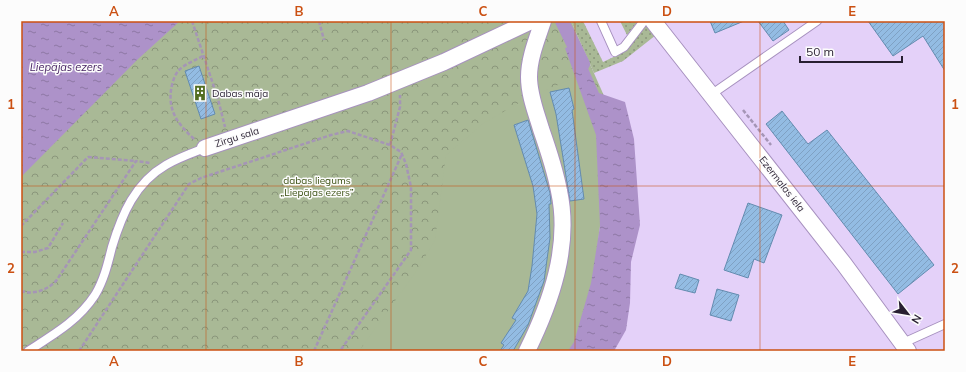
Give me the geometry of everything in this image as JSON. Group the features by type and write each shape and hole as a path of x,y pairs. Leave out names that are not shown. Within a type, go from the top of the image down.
{"street":[{"name":"Zirgu sala","path":"205,148 368,93 444,62 531,21"},
{"path":"527,351 544,318 553,292 558,265 562,226 559,192 530,96 529,76 533,50 543,21"},
{"name":"Ezermalas iela","path":"653,21 712,94 905,347"}],"lane":[{"path":"601,21 615,52 624,47 644,21"},
{"path":"712,94 817,21"},
{"name":"Zirgu sala","path":"28,351 67,326 87,306 95,294 104,275 116,236 132,196 146,181 166,164 205,148"},
{"path":"905,347 945,324"}],"path":[{"path":"192,21 218,99 228,140"},
{"path":"319,21 324,40"},
{"path":"204,56 179,70 172,83 170,97 172,113 181,126 205,148"},
{"path":"390,145 400,107 398,81"},
{"path":"79,351 189,184 201,178 331,135 348,131 390,145 402,154 406,164 411,187 411,250 340,351"},
{"path":"314,351 402,154"},
{"path":"21,226 88,157 166,164"},
{"path":"21,291 36,292 48,289 56,282 136,161"},
{"path":"21,252 35,252 48,248 63,223"}],"green space":[{"name":"dabas liegums „Liepājas ezers”","path":"21,21 571,21 612,114 586,351 21,351"},
{"path":"571,21 583,21 603,62 622,53 646,25 651,26 656,35 623,61 594,73"},
{"path":"620,21 638,21 627,35"},
{"path":"576,77 596,135 600,226 591,283 574,342 568,351 359,351 418,269 435,240 446,155 484,123 524,100"}],"water":[{"name":"Liepājas ezers","path":"21,21 180,21 137,60 21,177"},
{"path":"571,46 579,48 599,93 625,102 634,139 640,225 631,262 630,303 626,330 614,351 568,351 574,342 591,283 600,226 596,135 565,48"}],"building":[{"path":"710,21 744,21 715,33"},
{"path":"758,21 783,21 789,30 773,41"},
{"path":"868,21 945,21 945,71 923,36 893,56"},
{"name":"Dabas māja","path":"199,66 215,114 201,119 185,71"},
{"path":"569,88 574,109 572,110 584,199 570,201 556,114 550,92"},
{"path":"782,111 808,144 827,130 934,265 898,294 766,124"},
{"path":"528,120 550,193 550,238 544,281 528,325 513,351 500,351 504,345 501,343 516,320 512,318 528,291 532,266 537,214 533,186 514,125"},
{"path":"748,203 782,215 764,263 754,259 748,278 724,270"},
{"path":"680,274 699,280 695,293 675,288"},
{"path":"717,289 739,295 731,321 710,315"}],"waterway":[{"path":"562,21 583,64"}],"place":[{"name":"Dabas māja","path":"200,93"}]}
